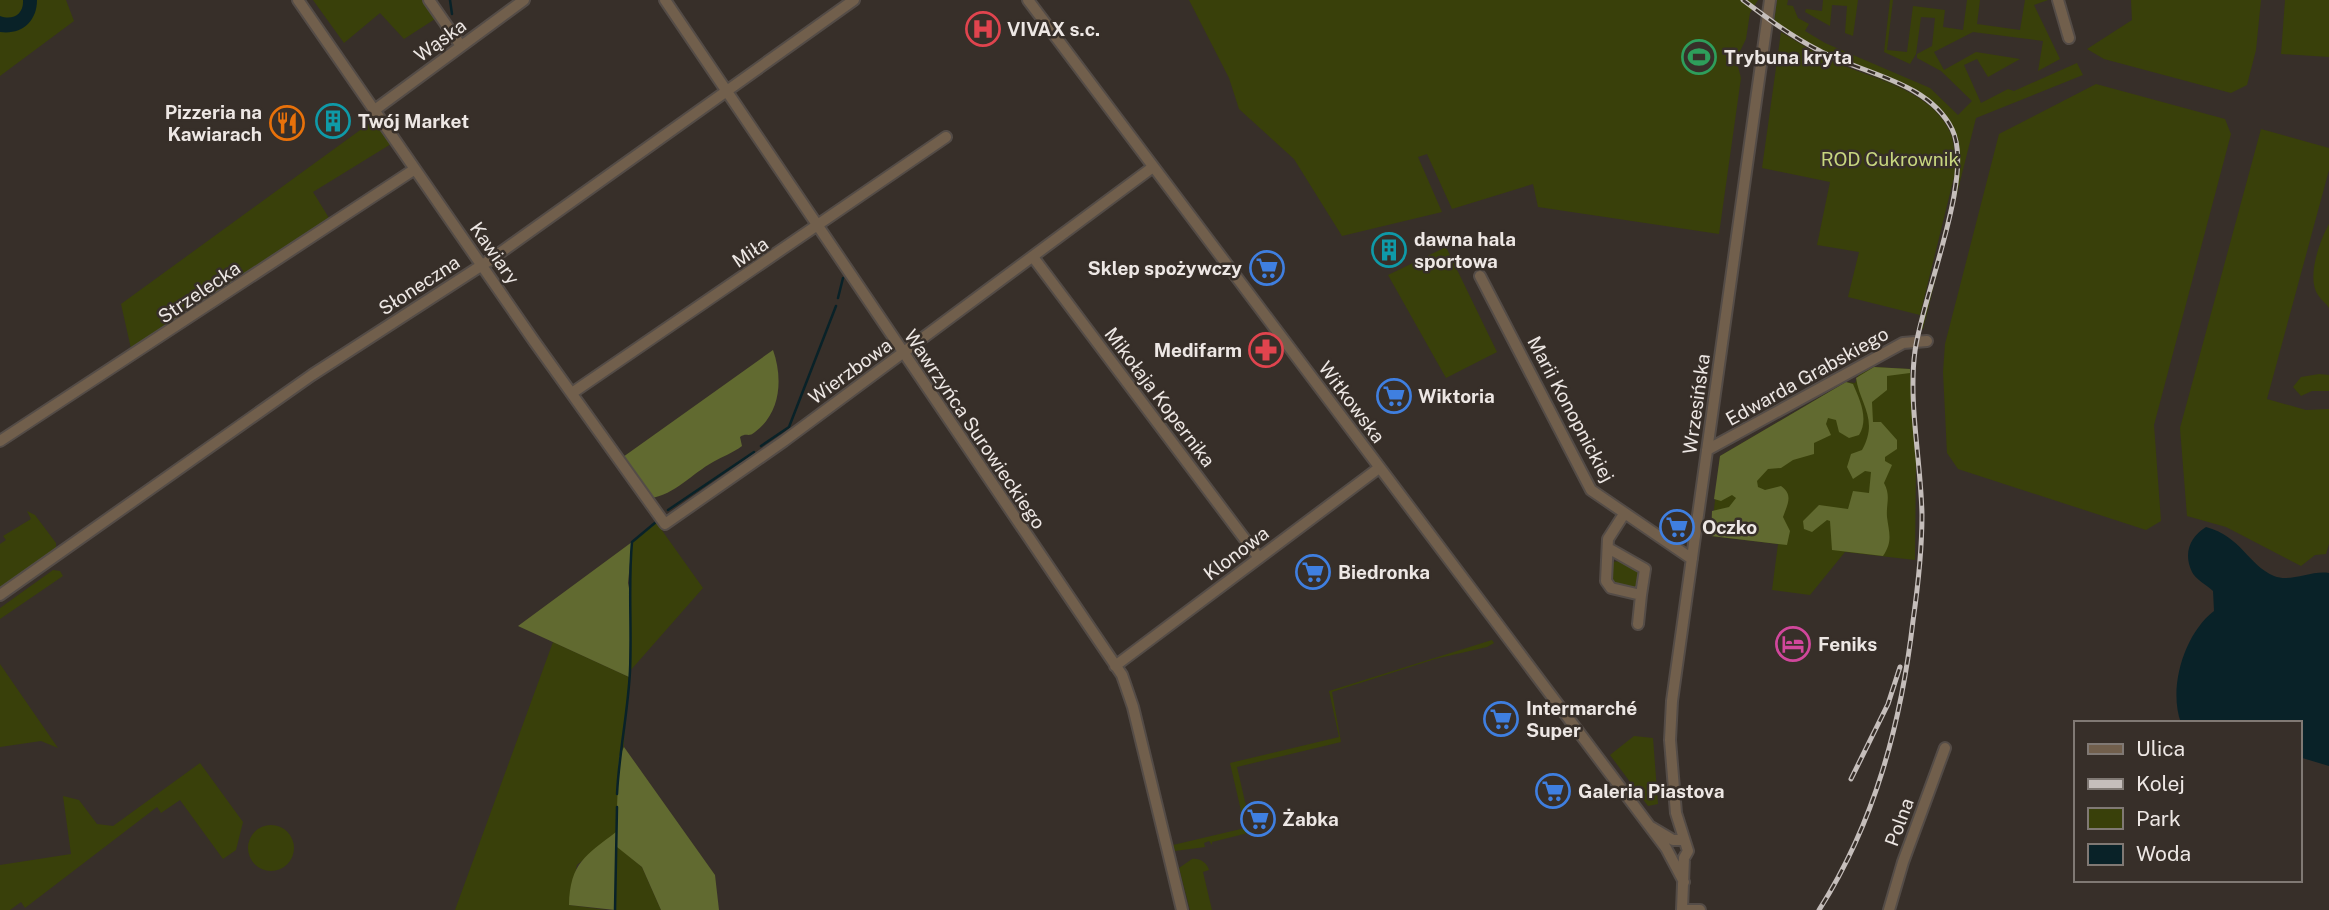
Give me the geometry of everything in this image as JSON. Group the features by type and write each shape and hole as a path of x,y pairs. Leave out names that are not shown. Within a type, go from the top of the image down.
{"street":[{"name":"Kawiary","path":"298,0 665,524"},
{"path":"429,0 461,46"},
{"name":"Wąska","path":"376,109 524,0"},
{"name":"Wawrzyńca Surowieckiego","path":"665,0 1115,666 1128,690 1182,910"},
{"name":"Słoneczna","path":"0,595 312,375 482,265 854,0"},
{"name":"Witkowska","path":"1028,0 1653,829 1674,843 1667,853 1680,859"},
{"name":"Wrzesińska","path":"1680,859 1688,850 1674,843 1676,818 1671,713 1770,0"},
{"path":"2058,0 2069,38"},
{"name":"Miła","path":"572,393 946,137"},
{"name":"Wierzbowa","path":"665,524 903,354 1153,167"},
{"name":"Strzelecka","path":"0,441 415,169"},
{"name":"Mikołaja Kopernika","path":"1033,257 1259,558"},
{"name":"Marii Konopnickiej","path":"1480,276 1591,490 1692,559"},
{"name":"Edwarda Grabskiego","path":"1707,450 1903,343 1927,341"},
{"name":"Klonowa","path":"1115,666 1379,468"},
{"path":"1624,514 1608,539 1606,581 1611,588 1641,595"},
{"path":"1608,548 1645,569 1638,624"},
{"name":"Polna","path":"1889,910 1903,862 1945,748"},
{"path":"1653,829 1676,818"},
{"path":"1680,859 1684,882 1684,910 1700,910"}],"green space":[{"path":"0,0 66,0 74,21 0,76"},
{"path":"313,0 423,0 435,19 404,39 380,13 344,43"},
{"path":"1189,0 1758,0 1750,13 1746,39 1736,59 1741,78 1719,234 1538,207 1533,184 1452,209 1427,154 1418,157 1442,212 1342,236 1294,159 1239,109 1229,78"},
{"path":"1777,0 1788,0 1787,5 1793,6 1798,18 1809,24 1805,31 1825,43 1930,88 1958,115 1972,101 1941,71 1917,58 1917,54 1932,46 1935,18 1921,17 1916,54 1910,64 1884,52 1890,0 1893,0 1887,50 1907,52 1913,6 1945,10 1943,27 1963,30 1967,0 1980,0 1977,24 2020,30 2025,0 2048,0 2034,5 2060,59 2038,71 2043,41 1973,32 1934,52 1944,70 1976,52 2020,59 1988,77 1977,59 1964,65 1981,103 2008,89 2014,91 2077,63 2083,75 1976,118 1923,329 1919,330 1959,171 1959,148 1951,127 1939,110 1919,95 1834,59 1774,23"},
{"path":"1823,0 1858,0 1853,36 1845,33 1847,6 1832,5 1830,26 1805,12 1806,9 1822,11"},
{"path":"2131,0 2261,0 2256,50 2247,85 2231,93 2104,59 2087,49 2132,20"},
{"path":"2285,0 2329,0 2329,57 2281,54"},
{"name":"ROD Cukrownik","path":"1781,32 1832,61 1911,93 1937,113 1950,132 1955,173 1920,315 1848,297 1859,252 1817,245 1830,182 1762,168"},
{"path":"2096,84 2225,119 2231,134 2154,425 2161,521 2146,530 1958,469 1947,453 1943,372 1945,344 1999,134"},
{"path":"374,120 391,144 313,192 329,218 132,353 121,304"},
{"path":"2261,129 2329,148 2329,170 2267,399 2306,410 2329,409 2329,544 2326,554 2315,555 2301,566 2226,527 2187,516 2180,428"},
{"path":"2329,224 2329,308 2318,295 2313,279 2318,249"},
{"path":"1446,247 1497,352 1446,378 1388,275"},
{"path":"773,350 778,372 778,394 764,424 753,434 740,437 742,446 739,448 668,493 651,498 623,457"},
{"path":"1874,367 1910,369 1916,458 1915,560 1845,552 1810,595 1772,590 1778,544 1711,536 1720,456 1846,382 1855,383 1859,374"},
{"path":"1874,367 1910,369 1910,373 1887,376 1887,390 1872,402 1873,422 1881,422 1897,440 1897,449 1885,457 1885,461 1892,465 1884,483 1888,496 1889,537 1883,556 1832,550 1830,521 1827,520 1812,532 1804,529 1803,521 1819,505 1848,509 1853,491 1869,493 1871,472 1865,471 1853,479 1847,467 1851,454 1862,450 1869,429 1867,412 1856,378"},
{"path":"2329,375 2329,391 2312,391 2301,396 2293,387 2301,377"},
{"path":"1846,382 1853,384 1862,410 1863,423 1859,435 1849,438 1839,432 1836,420 1828,418 1826,424 1831,435 1814,443 1814,454 1793,460 1781,468 1768,469 1757,481 1758,487 1765,490 1781,486 1787,493 1788,500 1783,517 1790,531 1787,545 1711,536 1712,511 1729,507 1736,498 1732,495 1721,501 1714,499 1720,456"},
{"path":"27,511 35,515 56,543 56,548 0,588 0,544 6,540 3,536 31,519"},
{"path":"656,522 703,588 630,671 629,590 632,542"},
{"path":"632,542 628,583 631,599 629,677 518,626"},
{"path":"1619,561 1640,572 1638,590 1614,585 1611,579 1613,562"},
{"path":"53,570 60,571 63,576 0,619 0,608"},
{"path":"1492,640 1494,643 1487,647 1435,659 1332,692 1341,742 1237,767 1252,832 1212,842 1212,845 1209,841 1204,843 1205,847 1175,851 1173,845 1245,828 1230,763 1339,737 1329,691"},
{"path":"553,642 629,677 617,832 577,865 569,905 607,910 455,910"},
{"path":"0,664 58,748 41,741 0,747"},
{"path":"1634,736 1653,738 1658,804 1648,806 1610,755"},
{"path":"624,747 715,875 719,910 661,910 642,867 617,847 615,910 569,905 576,870 588,854 616,832 619,757"},
{"path":"200,763 243,822 236,850 223,859 180,800 161,813 157,807 25,908 21,902 10,910 0,910 0,865 71,854 63,796 79,800 97,824 113,826"},
{"path":"271,825 287,832 294,848 287,864 271,871 255,864 248,848 255,832"},
{"path":"617,846 642,867 661,910 615,910"},
{"path":"1192,859 1200,860 1208,867 1209,870 1203,872 1212,910 1190,910 1179,868"}],"water":[{"path":"23,0 37,0 31,21 21,29 0,32 0,16 9,18 20,13"},
{"path":"2206,527 2218,531 2265,571 2281,578 2329,573 2329,766 2301,758 2301,721 2180,721 2176,694 2181,663 2194,633 2214,611 2213,591 2198,580 2189,565 2188,552 2196,536"}],"waterway":[{"path":"450,0 452,14"},
{"path":"838,298 843,278"},
{"path":"761,446 789,427 836,306"},
{"path":"668,510 754,452"},
{"path":"617,794 630,671 632,542 656,522"},
{"path":"615,910 617,807"}],"railway":[{"path":"1743,0 1818,50 1911,89 1927,100 1941,113 1952,129 1957,150 1957,176 1952,205 1920,328 1913,371 1922,515 1919,568 1908,659 1893,734 1870,807 1856,842 1819,910"},
{"path":"1851,779 1888,704 1900,667"}],"place":[{"name":"VIVAX s.c.","path":"983,29"},
{"name":"Trybuna kryta","path":"1699,57"},
{"name":"Twój Market","path":"333,121"},
{"name":"Pizzeria na Kawiarach","path":"287,123"},
{"name":"dawna hala sportowa","path":"1389,250"},
{"name":"Sklep spożywczy","path":"1267,268"},
{"name":"Medifarm","path":"1266,350"},
{"name":"Wiktoria","path":"1394,396"},
{"name":"Oczko","path":"1677,527"},
{"name":"Biedronka","path":"1313,572"},
{"name":"Feniks","path":"1793,644"},
{"name":"Intermarché Super","path":"1501,719"},
{"name":"Galeria Piastova","path":"1553,791"},
{"name":"Żabka","path":"1258,819"}]}
